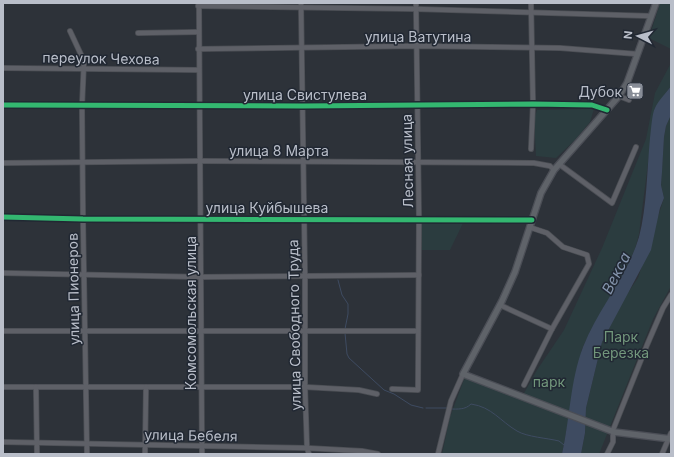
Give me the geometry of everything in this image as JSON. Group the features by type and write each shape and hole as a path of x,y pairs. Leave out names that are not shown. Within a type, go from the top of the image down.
{"main road":[{"path":"656,3 627,83 619,96 554,170 541,192 515,272 500,305 463,374 552,410 614,432 670,437"}],"street":[{"name":"Лесная улица","path":"392,389 418,390 417,331 419,220 416,3"},
{"path":"531,3 533,49 531,149"},
{"path":"198,4 301,5 651,16"},
{"name":"Комсомольская улица","path":"198,4 202,454"},
{"name":"улица Свободного Труда","path":"301,5 305,277 304,331 307,448 309,454"},
{"name":"улица Пионеров","path":"70,31 84,61 82,106 87,454"},
{"path":"138,33 198,32"},
{"name":"улица Ватутина","path":"198,48 416,46 586,49 637,54"},
{"name":"переулок Чехова","path":"3,68 199,70"},
{"path":"619,96 629,100"},
{"name":"улица Свистулева","path":"3,105 302,106 533,104 592,105 607,110"},
{"path":"559,164 612,203 636,147"},
{"name":"улица 8 Марта","path":"3,163 200,161 534,163 550,166 554,170"},
{"name":"улица Куйбышева","path":"3,217 200,220 532,220"},
{"path":"524,385 552,329 589,264 587,255 563,247 547,233 529,227"},
{"path":"3,273 201,277 419,275"},
{"path":"607,454 613,442 613,432 647,345 663,308 671,295"},
{"path":"500,305 552,329"},
{"path":"3,331 417,331"},
{"path":"438,454 451,401 463,374"},
{"path":"3,387 305,387 359,390 377,394"},
{"path":"36,387 37,454"},
{"path":"145,454 146,387"},
{"path":"662,454 670,437"},
{"name":"улица Бебеля","path":"3,442 307,448 362,451 378,454"}],"green space":[{"path":"660,3 671,3 671,49 649,38"},
{"name":"парк","path":"671,63 671,86 655,108 639,234 635,249 621,278 591,330 582,349 562,454 442,454 450,417 466,374 523,395 537,370 564,330 602,248 646,139 655,93"},
{"path":"594,109 590,122 575,140 556,158 536,156 534,119 537,110"},
{"name":"Парк Березка","path":"671,115 671,286 653,319 599,454 581,454 585,433 586,408 602,342 625,297 638,278 664,198 661,185 664,137 666,126"},
{"path":"464,221 450,250 420,250 420,222"}],"water":[{"path":"671,86 671,115 666,126 664,137 661,185 664,198 660,208 651,250 602,342 586,408 585,433 581,454 562,454 575,373 583,347 596,319 627,266 639,237 645,201 653,114 658,103"}],"waterway":[{"path":"338,280 342,295 348,304 345,329"},
{"path":"345,333 347,354 349,358 384,390 394,394 411,405 423,408"},
{"path":"450,409 464,408 471,404 485,408 521,433 559,441 564,445"},
{"path":"426,408 447,408"}],"cycle path":[{"path":"3,105 302,106 533,104 592,105 607,110"},
{"path":"3,217 83,219 532,220"}],"place":[{"name":"Дубок","path":"635,91"}],"water label":[{"name":"Векса","path":"616,273"}]}
